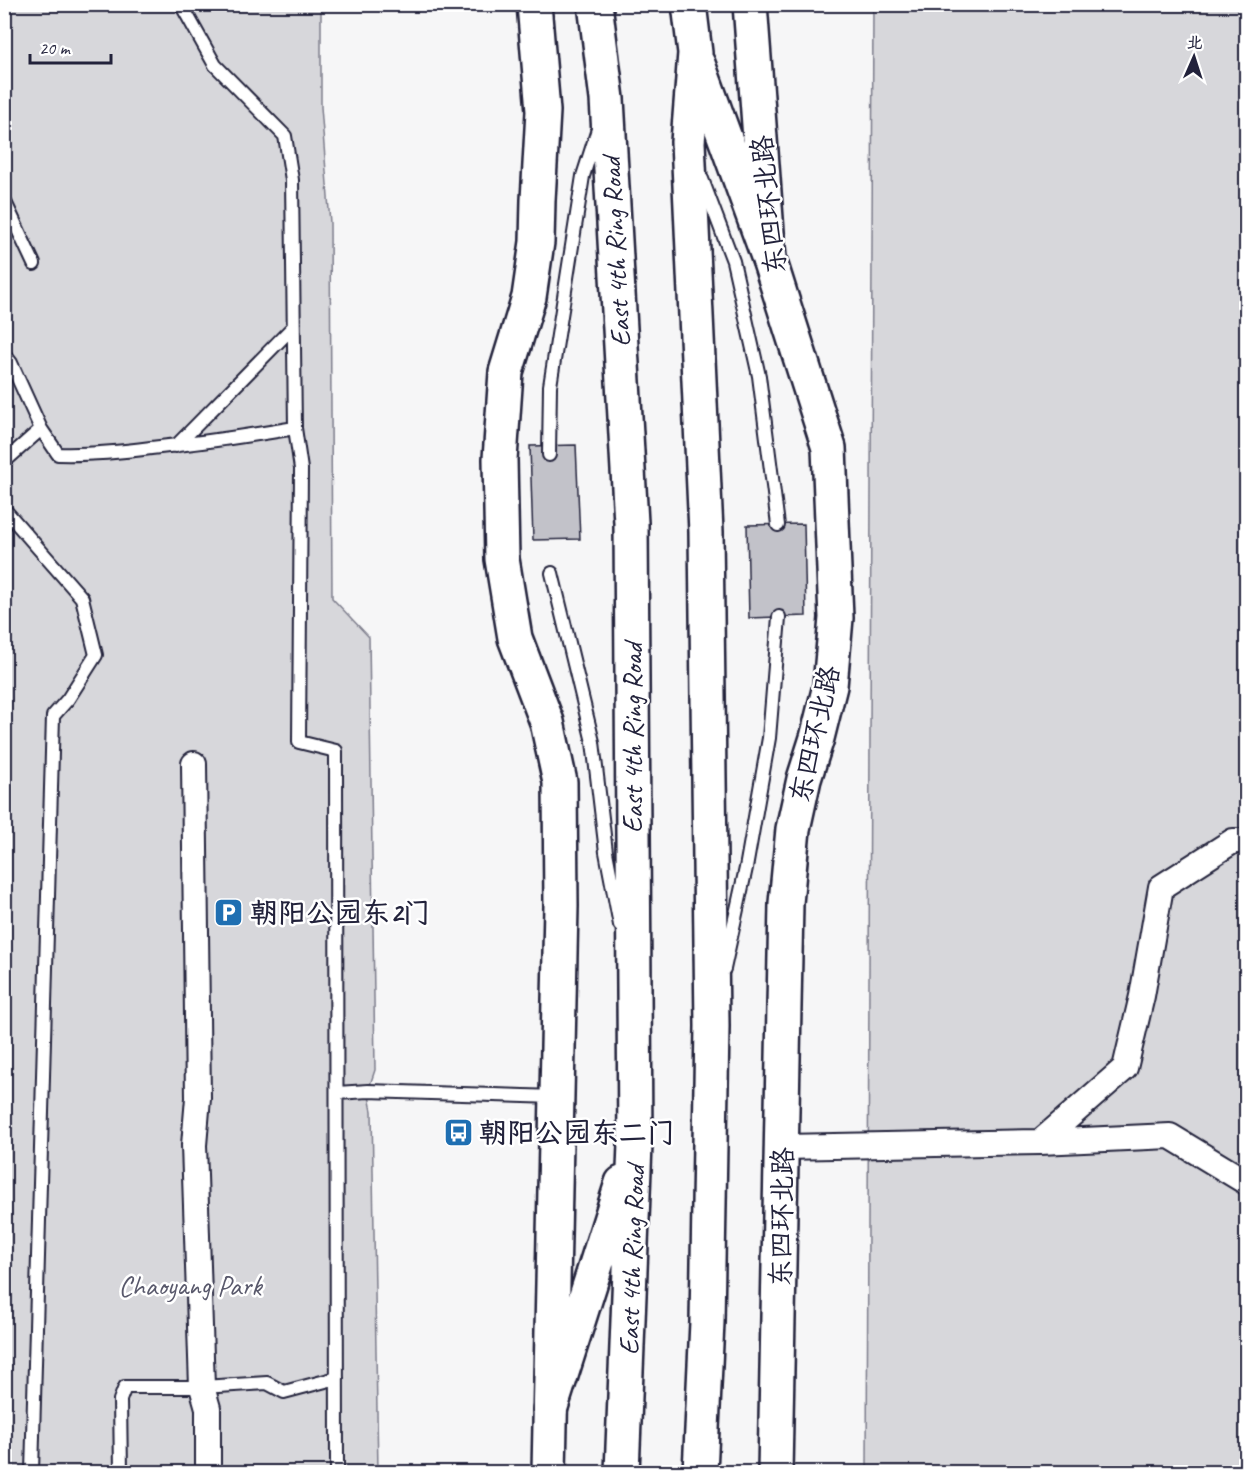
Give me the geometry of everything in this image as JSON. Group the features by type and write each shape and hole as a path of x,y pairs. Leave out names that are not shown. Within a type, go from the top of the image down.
{"main road":[{"path":"534,4 543,111 537,242 530,297 506,372 500,471 502,559 515,638 547,723 560,782 561,906 549,1473"},
{"name":"East 4th Ring Road","path":"595,4 607,99 631,523 635,1144 622,1473"},
{"path":"689,4 694,53 688,142 706,532 712,1026 707,1322 700,1473"},
{"name":"东四环北路","path":"750,4 769,260 829,448 836,618 830,686 818,738 804,778 793,828 786,903 775,1473"},
{"path":"694,53 769,260"},
{"path":"550,1410 635,1144"}],"street":[{"path":"194,764 198,1098 194,1146 202,1387 208,1408 208,1473"},
{"path":"1040,1142 1125,1068 1142,996 1161,887 1233,841 1246,841"},
{"path":"783,1147 1040,1142 1170,1136 1246,1182"}],"lane":[{"path":"181,4 214,65 285,136 292,180 295,428 301,469 299,742 336,751 337,1473"},
{"path":"549,455 550,386 581,188 607,99"},
{"path":"688,142 733,261 759,376 778,525"},
{"path":"4,200 34,264"},
{"path":"176,446 293,327"},
{"path":"4,354 11,363 41,429 58,454 86,455 176,446 295,428"},
{"path":"4,462 41,429"},
{"path":"4,509 82,598 96,655 68,699 53,716 32,1473"},
{"path":"552,573 593,742 606,852 633,995"},
{"path":"712,1026 746,868 769,738 779,617"},
{"path":"337,1093 368,1091 556,1097"},
{"path":"121,1473 120,1400 125,1387 202,1387 267,1383 284,1392 337,1378"}],"green space":[{"name":"Chaoyang Park","path":"5,5 321,5 321,107 330,223 332,598 369,637 375,1070 368,1091 372,1111 378,1472 5,1472"},
{"path":"873,5 1246,5 1246,1472 867,1472"}],"building":[{"path":"576,445 580,539 533,540 530,446"},
{"path":"804,524 806,616 749,618 747,525"}],"place":[{"name":"朝阳公园东2门","path":"229,912"},
{"name":"朝阳公园东二门","path":"458,1132"}]}
